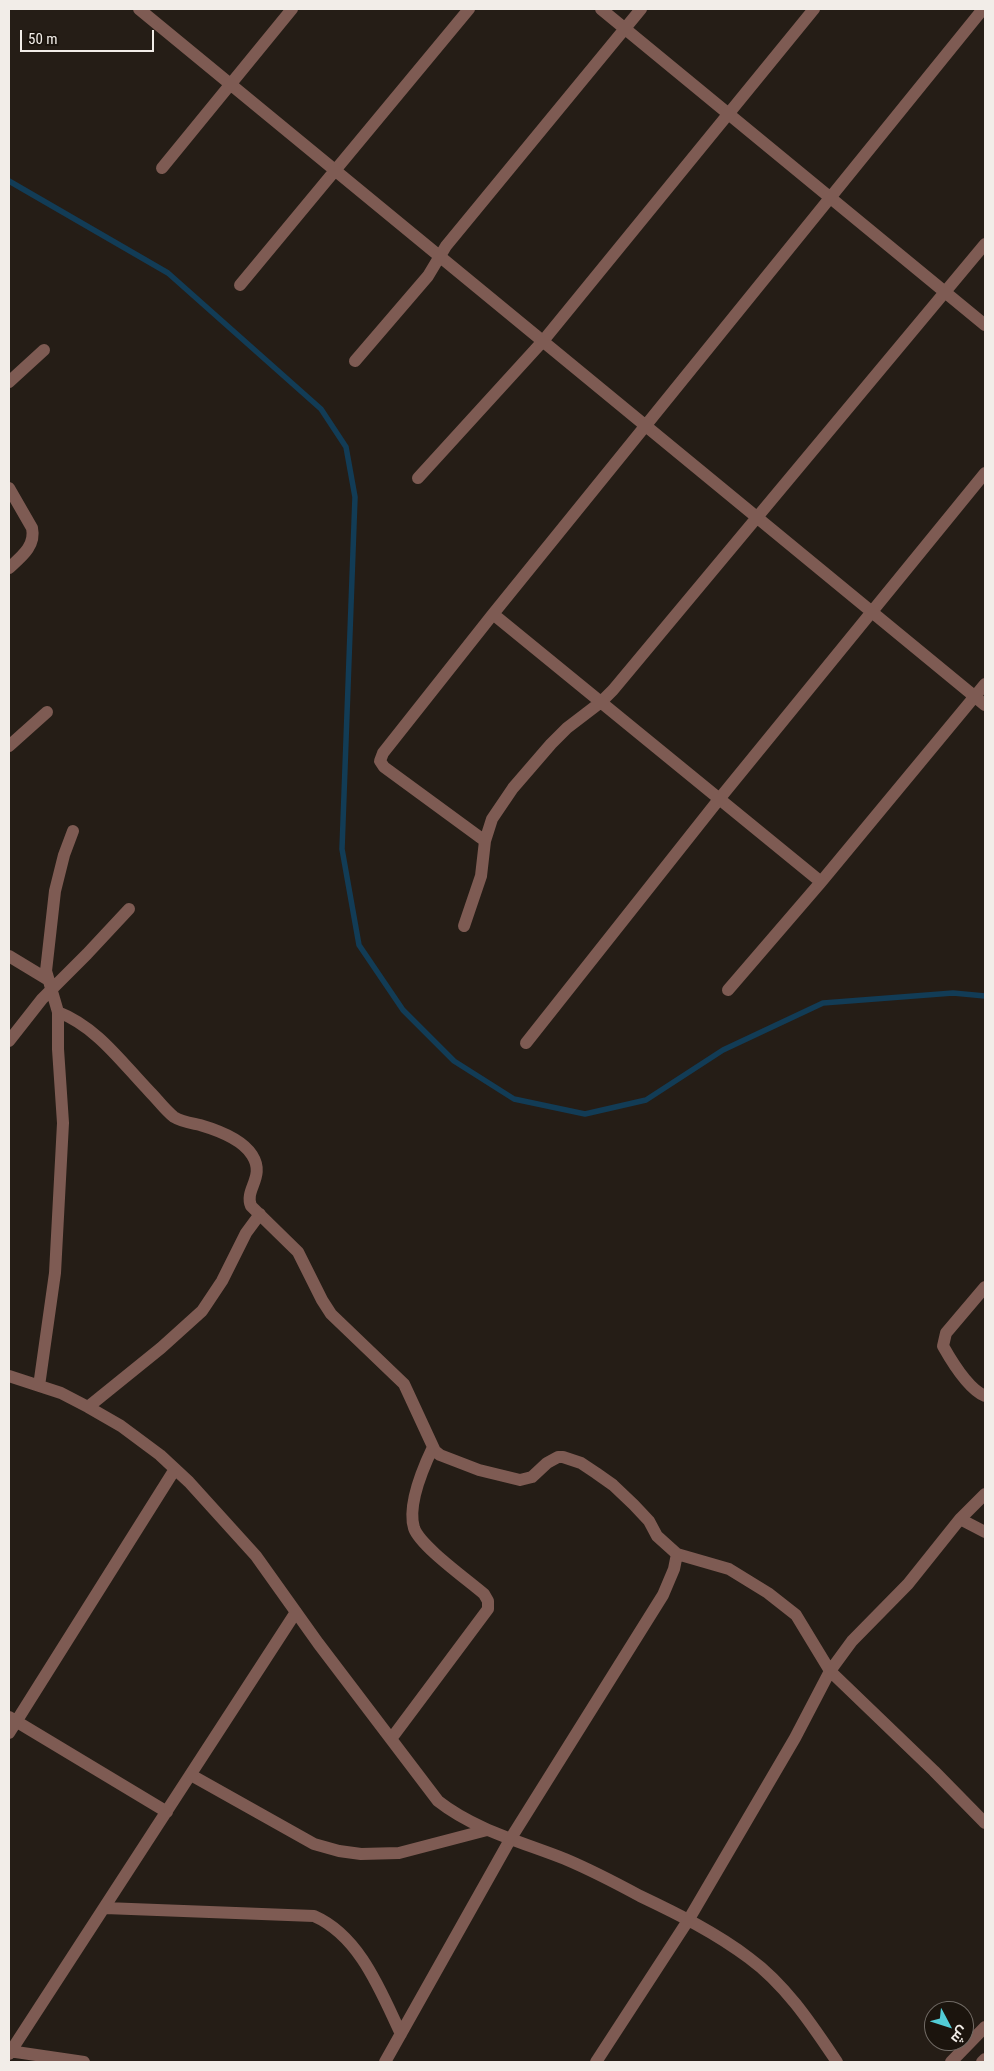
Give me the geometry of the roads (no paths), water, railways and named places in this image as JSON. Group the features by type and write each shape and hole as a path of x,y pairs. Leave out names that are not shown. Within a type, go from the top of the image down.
{"street":[{"path":"140,9 985,706"},
{"path":"162,168 292,9"},
{"path":"240,285 470,9"},
{"path":"601,9 985,325"},
{"path":"355,361 428,276 446,246 641,9"},
{"path":"418,478 543,341 814,9"},
{"path":"484,841 386,769 380,761 383,753 493,614 983,9"},
{"path":"464,926 481,876 484,841 492,819 513,788 558,736 601,702 985,244"},
{"path":"9,382 44,350"},
{"path":"526,1043 870,611 985,473"},
{"path":"9,488 32,528 34,535 30,546 9,568"},
{"path":"493,614 821,882"},
{"path":"728,990 821,882 985,684"},
{"path":"9,746 47,712"},
{"path":"39,1386 55,1273 63,1123 58,1049 58,1012 49,984 47,958 55,891 72,831"},
{"path":"9,1041 49,984 87,954 129,909"},
{"path":"9,956 49,984"},
{"path":"58,1012 73,1018 91,1030 174,1116 231,1138 242,1144 251,1153 256,1162 258,1174 249,1203 298,1252 331,1314 404,1384 433,1447 440,1455 478,1470 520,1480 532,1477 547,1463 558,1457 563,1456 581,1463 613,1485 649,1522 657,1536 677,1554 730,1569 768,1593 796,1615 830,1671 985,1823"},
{"path":"88,1407 161,1348 202,1311 222,1281 246,1233 260,1214"},
{"path":"985,1287 946,1333 943,1346 952,1363 978,1393 985,1396"},
{"path":"9,1376 39,1386 88,1407 128,1432 160,1455 175,1469 218,1512 250,1549 331,1661 438,1801 457,1814 488,1830 567,1860 689,1920 750,1959 794,2001 837,2062"},
{"path":"391,1739 488,1609 488,1601 484,1594 426,1545 414,1527 415,1500 424,1466 433,1447"},
{"path":"9,1733 12,1719 175,1469"},
{"path":"596,2062 689,1920 765,1786 795,1738 830,1671 852,1641 908,1584 960,1519 985,1494"},
{"path":"960,1519 985,1532"},
{"path":"385,2062 511,1838 663,1595 674,1569 677,1554"},
{"path":"84,2062 9,2052 296,1612"},
{"path":"12,1719 167,1812"},
{"path":"191,1775 314,1844 339,1851 361,1854 399,1853 488,1830"},
{"path":"104,1908 305,1916 322,1920 337,1930 361,1957 382,1994 401,2034"},
{"path":"950,2062 985,2027"},
{"path":"982,2062 985,2059"}],"waterway":[{"path":"9,181 168,273 321,409 346,447 355,497 342,849 359,945 403,1010 454,1061 514,1099 585,1114 646,1100 723,1050 823,1003 953,993 985,996"}]}
